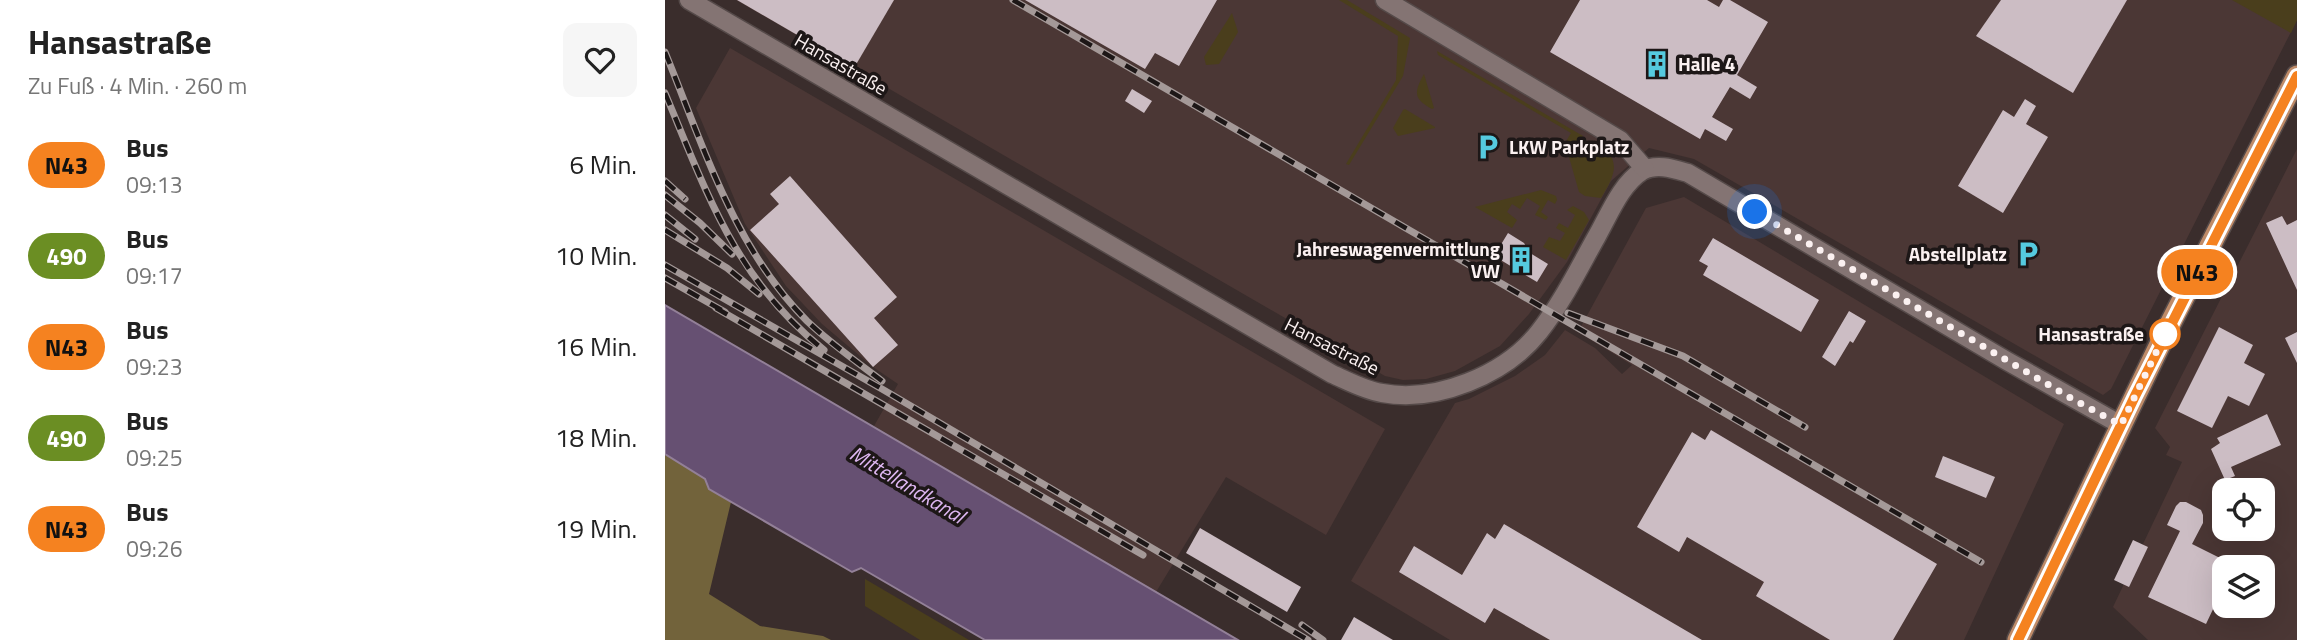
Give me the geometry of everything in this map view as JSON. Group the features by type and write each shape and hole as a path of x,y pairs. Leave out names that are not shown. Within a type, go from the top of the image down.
{"main road":[{"path":"2018,640 2121,425 2297,76"}],"street":[{"name":"Hansastraße","path":"689,0 1332,374 1360,387 1385,394 1439,392 1458,387 1488,373 1538,334 1626,187 1645,169"},
{"path":"1385,0 1620,140 1645,169 1666,167 1688,173 2121,425"}],"shaded area":[{"path":"736,0 2297,0 2297,20 2111,389 2103,395 1694,159 1649,148 1611,181 1567,262 1529,314 1500,346 1455,371 1426,379 1403,380 1385,376"},
{"path":"1339,0 1347,0 1410,38 1403,76 1349,165 1346,164 1396,80 1398,36"},
{"path":"2232,0 2297,0 2297,20 2291,33"},
{"path":"1232,13 1238,32 1219,64 1206,65 1204,57"},
{"path":"730,48 1385,429 1326,535 1226,477 1156,592 874,426 898,384 873,367 822,324 786,286 745,224 696,108"},
{"path":"1437,51 1583,136 1578,144 1590,152 1596,143 1605,149 1614,168 1601,198 1585,196 1579,192 1565,143 1571,133 1438,55"},
{"path":"1424,74 1434,108 1432,109 1421,102 1417,94"},
{"path":"1405,109 1435,128 1398,136 1393,128"},
{"path":"2297,149 2297,640 2148,640 2113,607 2182,462 2166,455 2170,447 2155,428"},
{"path":"1541,190 1556,196 1557,200 1555,204 1548,200 1541,212 1548,217 1546,220 1535,215 1540,206 1527,198 1520,209 1512,204 1507,212 1517,220 1512,228 1475,207"},
{"path":"1684,197 2064,424 1964,640 1450,640 1351,581 1455,403 1515,376 1545,355 1565,330 1595,348 1622,374 1632,365 1578,332 1646,208"},
{"path":"1573,206 1584,212 1589,220 1566,260 1543,247 1549,237 1560,241 1565,233 1556,228 1559,223 1568,228 1575,215 1567,210"},
{"path":"665,454 705,479 709,489 731,502 709,594 760,626 823,636 831,640 665,640"},
{"path":"865,579 969,640 920,640 865,606"}],"water":[{"name":"Mittellandkanal","path":"665,305 1238,640 985,640 861,568 852,572 709,489 705,479 665,454"}],"building":[{"path":"737,0 894,0 854,68"},
{"path":"1025,0 1217,0 1179,66 1155,53 1145,69"},
{"name":"Halle 4","path":"1580,0 1707,0 1719,7 1723,0 1730,0 1768,22 1737,75 1757,87 1750,99 1730,87 1712,117 1733,129 1726,141 1705,129 1700,139 1550,52"},
{"path":"2001,0 2127,0 2073,93 1976,36"},
{"path":"1132,89 1152,101 1144,113 1125,101"},
{"path":"2025,99 2036,106 2026,124 2048,137 2003,213 1958,186 2003,110 2014,117"},
{"path":"790,176 897,297 874,318 898,345 873,367 750,230 779,204 770,194"},
{"path":"2282,216 2287,225 2297,220 2297,290 2266,223"},
{"name":"Jahreswagenvermittlung VW","path":"1508,233 1524,243 1530,253 1548,264 1537,282 1494,256"},
{"path":"1713,238 1819,300 1801,332 1703,275 1708,266 1699,261"},
{"path":"1849,311 1866,321 1835,366 1822,357"},
{"path":"2219,327 2253,345 2244,363 2265,374 2249,406 2228,396 2212,428 2177,411"},
{"path":"2297,332 2297,363 2285,338"},
{"path":"2267,414 2281,445 2231,467 2235,476 2224,478 2211,449 2220,443 2217,438"},
{"path":"1711,430 1937,564 1893,640 1830,640 1756,596 1764,582 1687,537 1679,552 1637,527 1692,432 1705,440"},
{"path":"1943,456 1995,477 1986,498 1935,477"},
{"path":"2180,502 2186,502 2201,510 2203,523 2192,544 2214,555 2212,611 2206,624 2148,597 2180,531 2167,525"},
{"path":"1504,524 1702,640 1550,640 1494,608 1485,623 1399,572 1414,546 1462,575 1487,533 1495,539"},
{"path":"1200,528 1301,587 1287,612 1186,553"},
{"path":"2133,540 2148,547 2129,587 2114,580"},
{"path":"1354,617 1393,640 1341,640"}],"railway":[{"path":"1013,0 1981,562"},
{"path":"665,52 707,159 759,261 781,292 807,321 882,381"},
{"path":"665,93 710,200 746,264 793,323 824,350"},
{"path":"665,181 685,199"},
{"path":"665,195 700,223 732,254"},
{"path":"665,215 695,239"},
{"path":"665,230 727,268 759,294"},
{"path":"665,265 882,389 1308,640"},
{"path":"665,278 725,312"},
{"path":"716,308 1143,555"},
{"path":"1568,313 1683,356 1805,427"},
{"path":"1302,625 1323,640"}],"bus line":[{"name":"N43","path":"2018,640 2165,334 2297,76"}],"place":[{"name":"Halle 4","path":"1657,64"},
{"name":"LKW Parkplatz","path":"1488,147"},
{"name":"Abstellplatz","path":"2028,254"},
{"name":"Jahreswagenvermittlung VW","path":"1521,260"},
{"name":"Hansastraße","path":"2165,334"}],"route":[{"path":"1755,212 2121,425 2165,334"}]}
